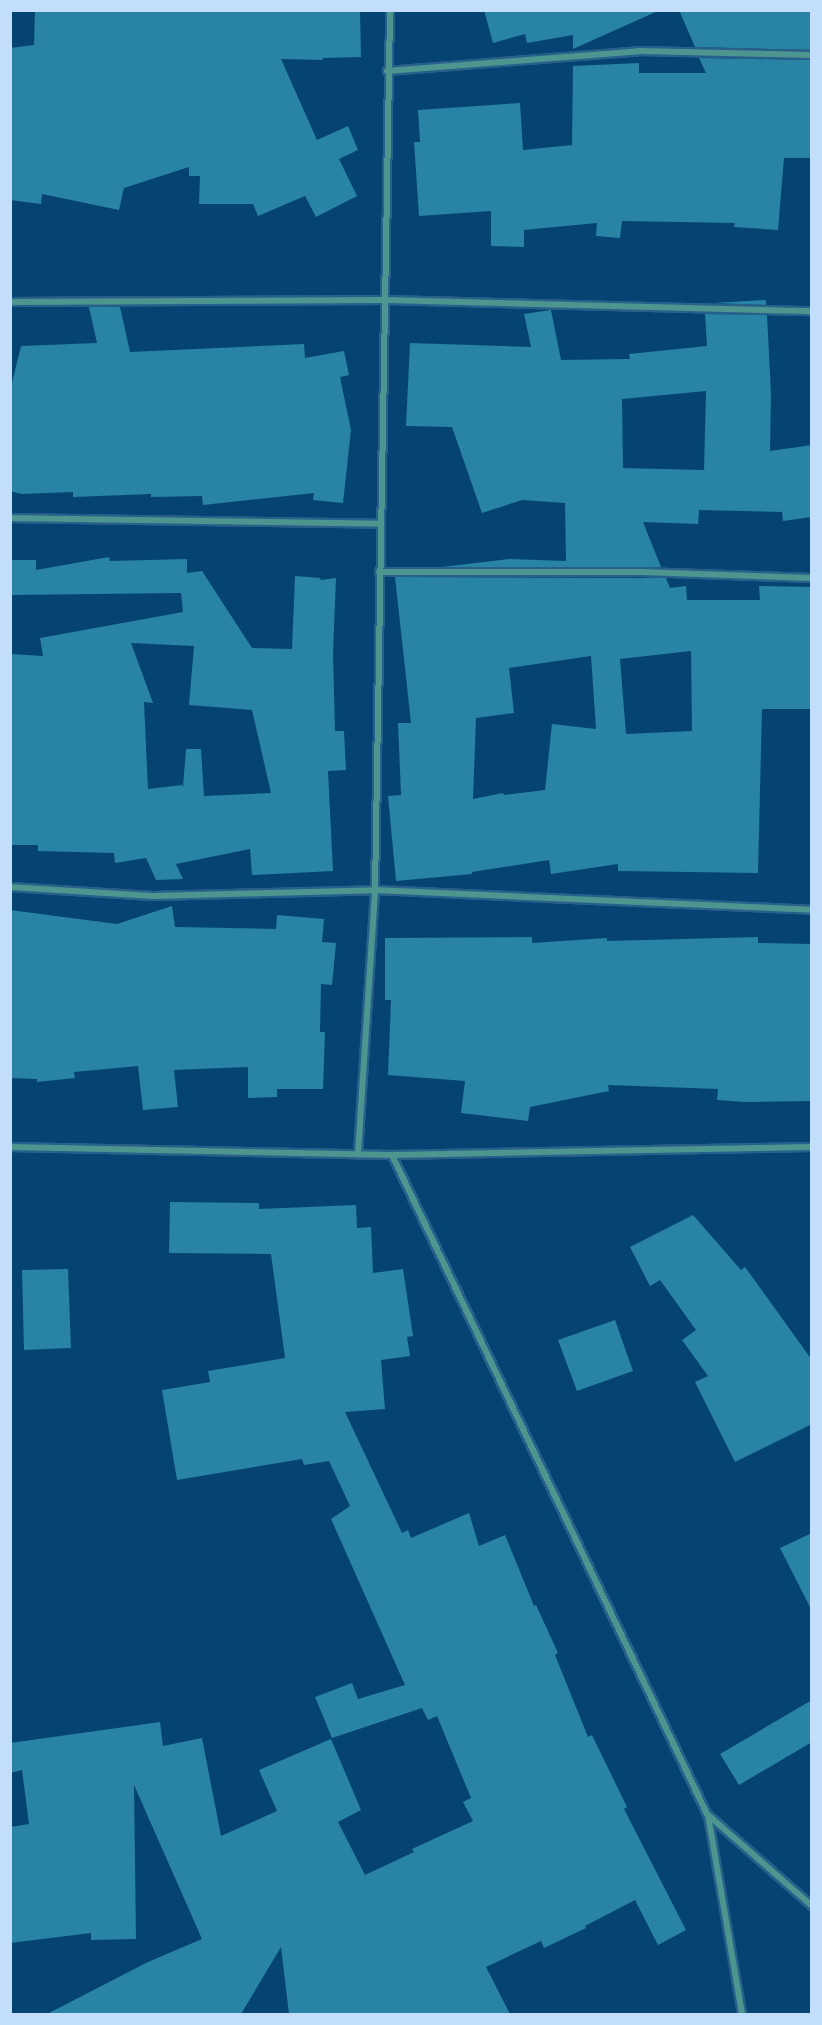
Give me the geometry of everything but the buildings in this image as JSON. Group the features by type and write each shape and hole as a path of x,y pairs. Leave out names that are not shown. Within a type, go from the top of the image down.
{"street":[{"path":"358,1155 375,890 379,572 386,300 387,72 390,10"},
{"path":"387,72 639,51 812,55"},
{"path":"10,302 386,300 812,311"},
{"path":"10,518 381,524"},
{"path":"379,572 642,572 812,578"},
{"path":"10,887 153,896 375,890 812,910"},
{"path":"10,1147 358,1155 812,1147"},
{"path":"392,1155 708,1814 742,2014"},
{"path":"708,1814 812,1906"}]}
